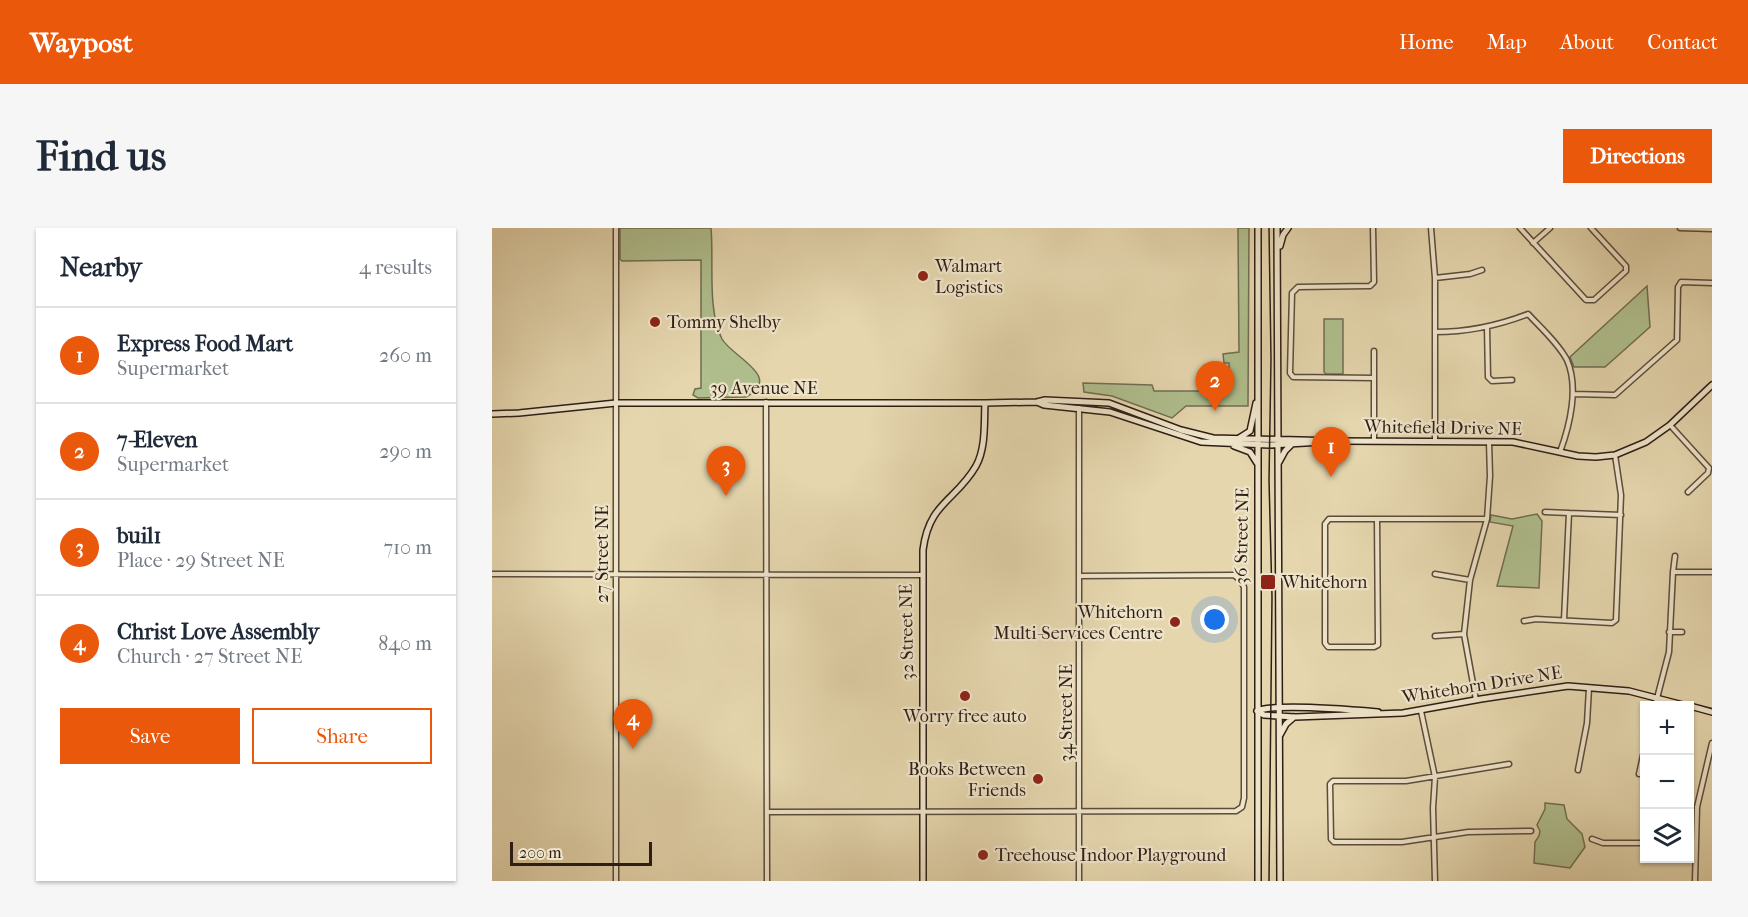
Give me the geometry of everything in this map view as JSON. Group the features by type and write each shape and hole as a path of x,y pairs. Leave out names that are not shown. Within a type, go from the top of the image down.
{"street":[{"name":"27 Street NE","path":"616,228 616,881"},
{"name":"36 Street NE","path":"1258,228 1258,881"},
{"name":"36 Street NE","path":"1277,228 1280,881"},
{"path":"1278,253 1283,234 1288,228"},
{"path":"1373,228 1374,282 1370,286 1298,287 1292,293 1290,373 1293,377 1374,378"},
{"path":"1431,228 1435,278 1435,440"},
{"path":"1520,228 1586,300 1594,300 1626,271 1626,266 1591,228"},
{"path":"1533,243 1550,228"},
{"path":"1680,228 1712,230"},
{"path":"1435,278 1470,274 1482,270"},
{"path":"1573,394 1615,395 1677,340 1677,287 1682,282 1712,283"},
{"path":"1435,332 1456,332 1487,327 1528,314 1566,359 1571,373 1573,394 1569,421 1560,452"},
{"path":"1487,327 1488,376 1492,381 1512,380"},
{"path":"1374,351 1374,441"},
{"name":"Whitefield Drive NE","path":"1278,441 1513,441 1578,456 1615,455 1646,442 1670,425 1712,385"},
{"path":"1238,438 1250,431 1258,399"},
{"name":"39 Avenue NE","path":"492,414 616,403 1079,401 1109,403 1200,435 1278,441"},
{"name":"34 Street NE","path":"1079,401 1079,881"},
{"path":"766,402 767,881"},
{"name":"39 Avenue NE","path":"1037,402 1044,405 1110,412 1201,442 1232,445 1258,441"},
{"name":"32 Street NE","path":"923,881 921,575 924,540 931,518 968,477 980,456 983,446 985,403"},
{"path":"1670,425 1709,468 1708,473 1688,492"},
{"name":"Whitefield Drive NE","path":"1278,441 1292,444 1328,441"},
{"path":"1476,700 1464,634 1470,580 1486,519 1490,476 1489,441"},
{"path":"1278,466 1285,451 1292,444"},
{"path":"1232,445 1250,452 1258,464"},
{"path":"1524,621 1564,620 1612,623 1616,620 1622,495 1615,455"},
{"path":"1545,512 1621,514"},
{"path":"1564,620 1569,513"},
{"path":"1377,519 1378,645 1374,647 1328,647 1325,643 1325,524 1329,519 1377,519 1486,519"},
{"path":"1656,701 1666,664 1675,556"},
{"path":"1673,572 1712,572"},
{"path":"1435,573 1470,580"},
{"path":"492,574 921,575"},
{"path":"767,812 1236,812 1242,807 1244,798 1244,587 1240,580 1234,576 1079,576"},
{"path":"1669,632 1682,632"},
{"path":"1435,636 1464,634"},
{"name":"Whitehorn Drive NE","path":"1257,711 1264,716 1361,716 1421,711 1558,687 1629,691 1671,701"},
{"path":"1578,770 1587,723 1589,687"},
{"name":"Whitehorn Drive NE","path":"1257,711 1264,708 1279,708 1388,713"},
{"name":"Whitehorn Drive NE","path":"1694,708 1712,712"},
{"path":"1421,711 1435,777 1433,808 1435,881"},
{"path":"1280,737 1286,724 1295,717"},
{"path":"1695,881 1697,807 1712,743"},
{"path":"1509,764 1406,781 1333,781 1329,784 1330,839 1334,842 1402,842 1468,832 1531,831"},
{"path":"1592,839 1603,843 1640,843"}],"green space":[{"path":"620,228 711,228 713,300 717,327 727,346 758,375 760,382 756,390 746,397 698,398 693,395 695,389 701,388 701,260 622,261 620,259"},
{"path":"1238,228 1249,228 1248,406 1186,406 1172,418 1112,396 1084,392 1083,383 1152,385 1154,391 1230,391 1229,363 1224,363 1223,354 1239,352"},
{"path":"1647,286 1650,327 1605,367 1574,367 1570,357"},
{"path":"1324,319 1343,319 1343,374 1324,372"},
{"path":"1537,514 1542,521 1539,588 1497,586 1513,526 1490,522 1491,515 1512,519"},
{"path":"1545,803 1564,805 1567,819 1582,834 1585,847 1570,868 1534,863 1535,842 1540,831 1537,825 1545,809"}],"tram line":[{"path":"1269,228 1271,359 1269,480 1272,597 1269,881"}],"place":[{"name":"Walmart Logistics","path":"923,276"},
{"name":"Tommy Shelby","path":"655,322"},
{"name":"7-Eleven","path":"1215,411"},
{"name":"Express Food Mart","path":"1331,477"},
{"name":"buil1","path":"726,496"},
{"name":"Whitehorn","path":"1268,582"},
{"name":"Whitehorn Multi-Services Centre","path":"1175,622"},
{"name":"Worry free auto","path":"965,696"},
{"name":"Christ Love Assembly","path":"633,749"},
{"name":"Books Between Friends","path":"1038,779"},
{"name":"Treehouse Indoor Playground","path":"983,855"}]}
